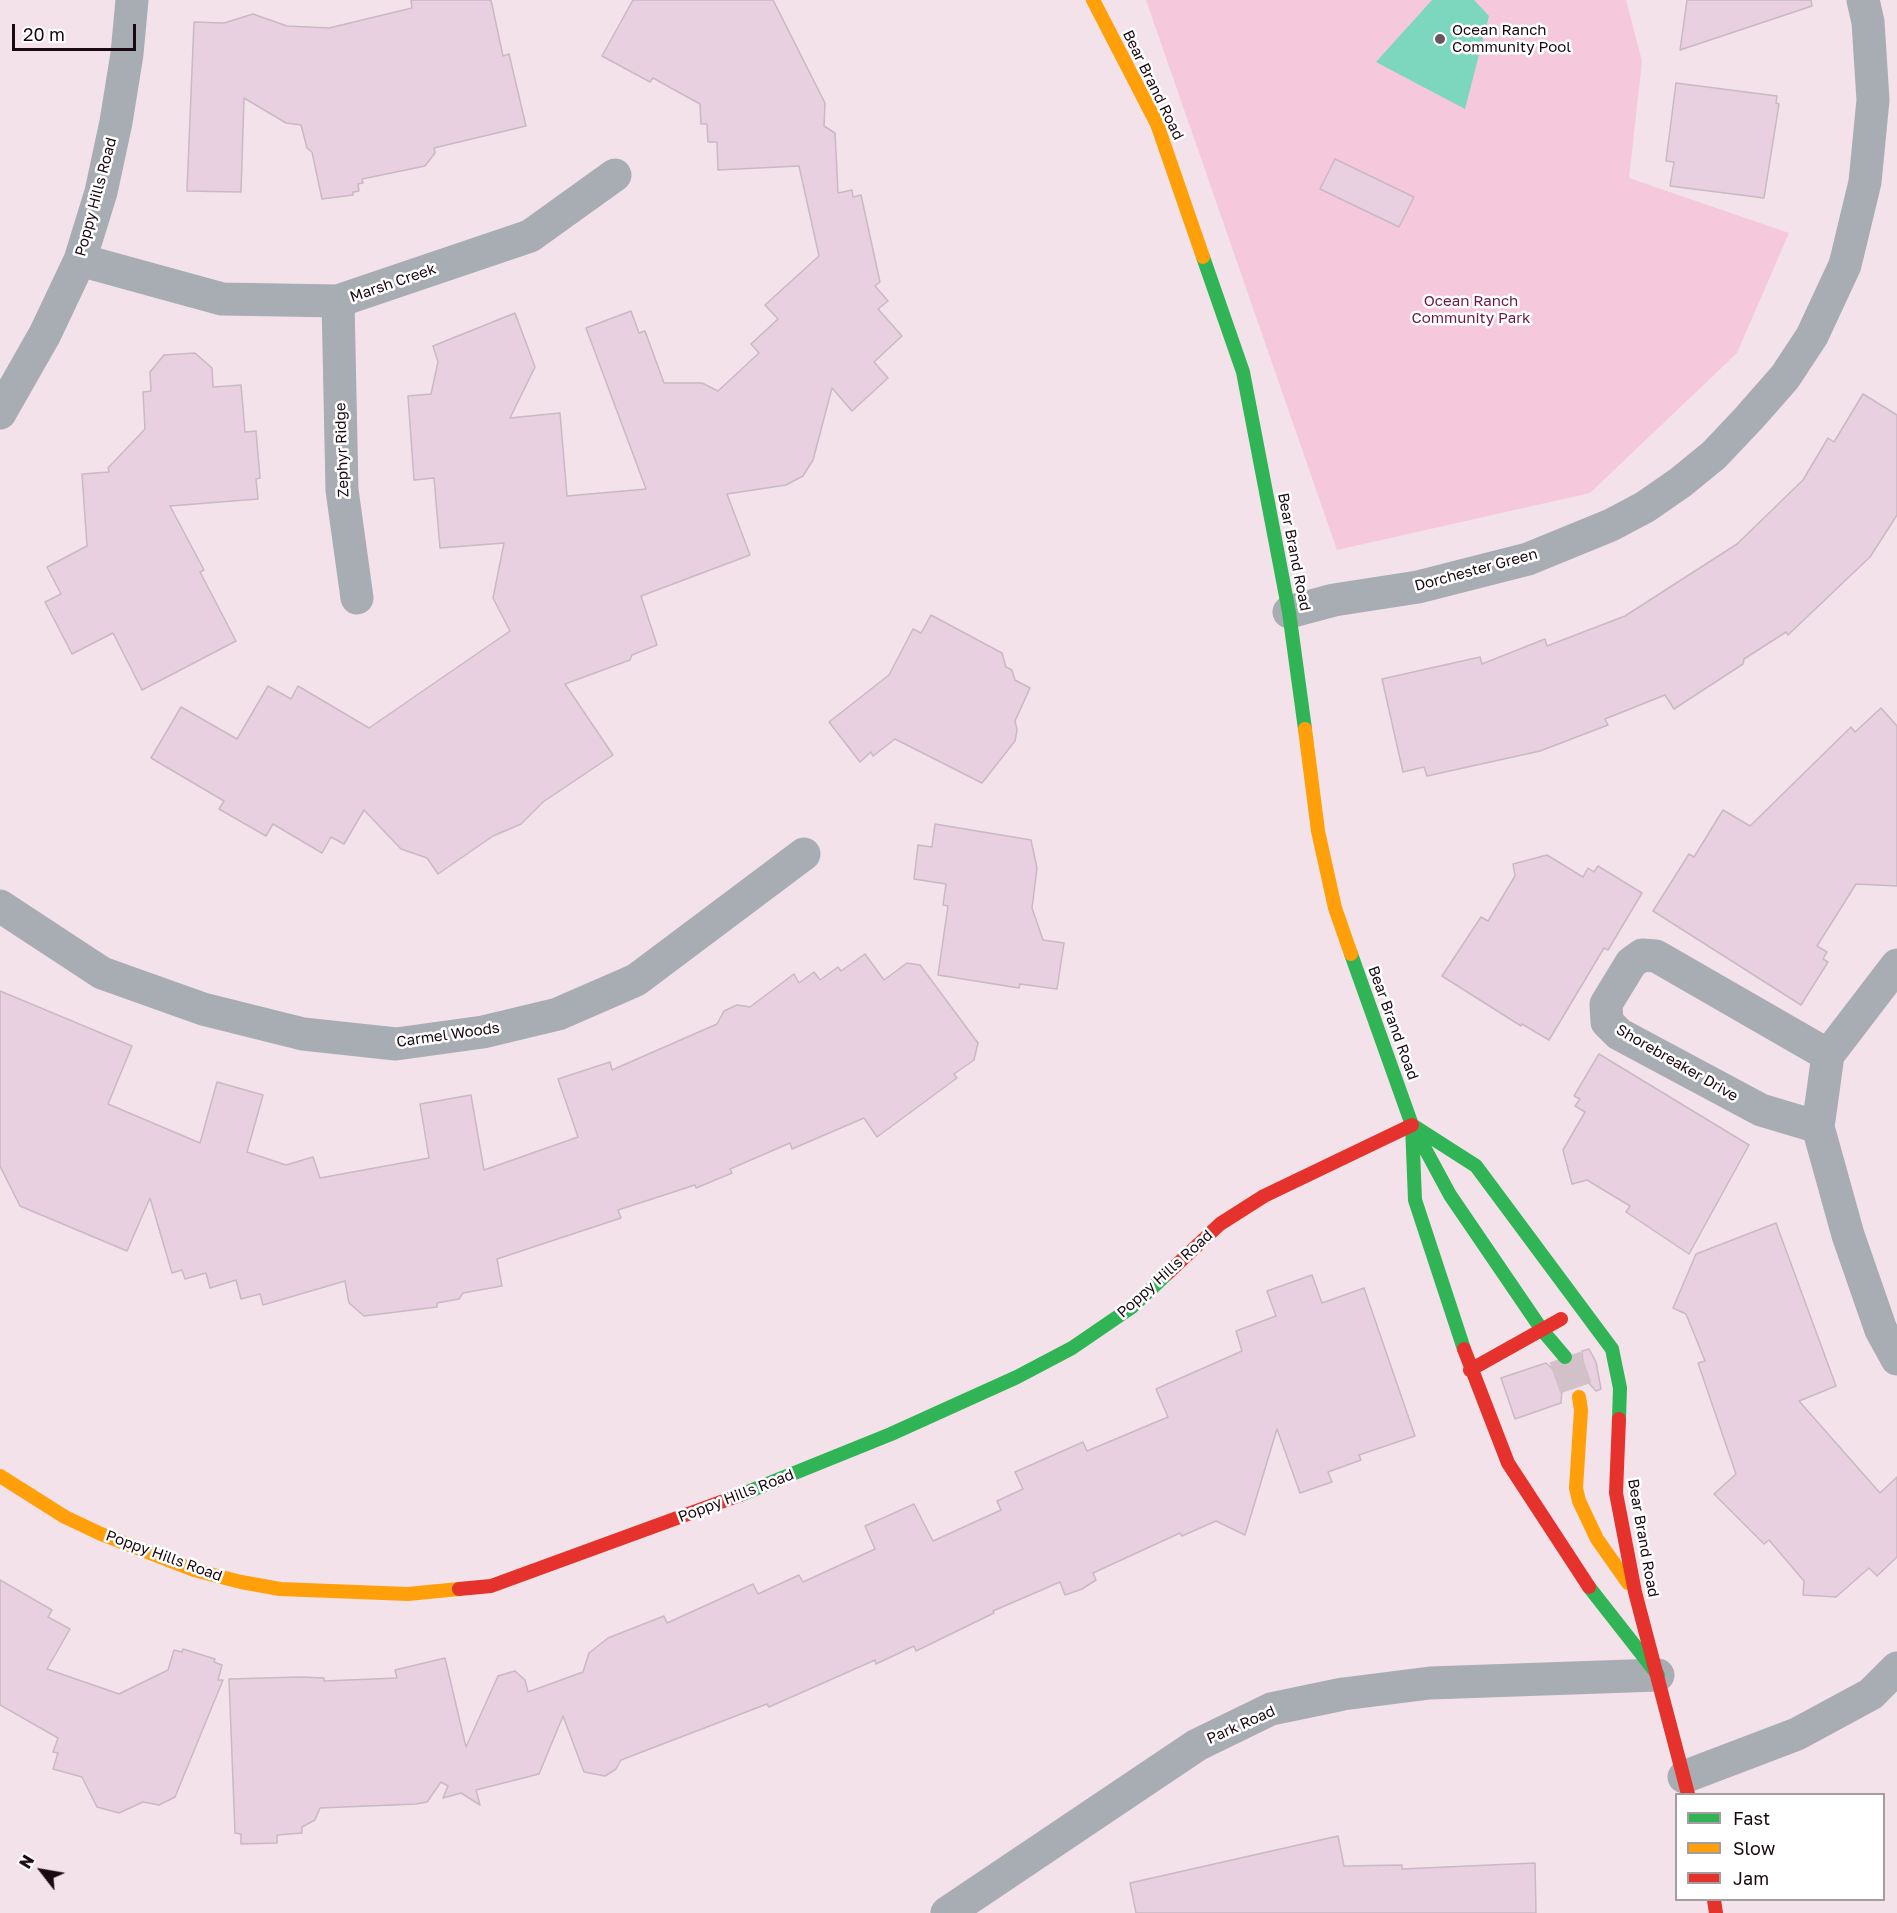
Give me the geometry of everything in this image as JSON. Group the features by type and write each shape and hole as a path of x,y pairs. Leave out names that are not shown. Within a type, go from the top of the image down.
{"street":[{"name":"Poppy Hills Road","path":"0,413 45,334 80,260 100,192 116,122 127,54 132,0"},
{"name":"Bear Brand Road","path":"1093,0 1157,124 1243,372 1289,612 1318,831 1335,908 1412,1125 1414,1200 1470,1370 1508,1463 1575,1569 1658,1675"},
{"name":"Dorchester Green","path":"1289,612 1335,600 1418,587 1528,559 1611,525 1645,507 1681,482 1714,455 1749,418 1785,377 1812,336 1845,265 1865,182 1874,100 1868,22 1863,0"},
{"name":"Marsh Creek","path":"80,260 222,299 338,301 530,236 615,175"},
{"name":"Zephyr Ridge","path":"338,301 342,490 357,598"},
{"name":"Carmel Woods","path":"0,906 102,973 203,1009 303,1034 396,1044 483,1032 558,1014 636,980 804,854"},
{"name":"Shorebreaker Drive","path":"1818,1127 1761,1110 1619,1034 1607,1022 1606,1004 1631,963 1642,955 1656,956 1828,1055"},
{"path":"1897,965 1828,1055 1818,1127 1851,1245 1881,1330 1897,1359"},
{"name":"Poppy Hills Road","path":"0,1476 65,1517 101,1534 194,1570 242,1582 280,1589 408,1594 492,1586 763,1487 891,1434 1017,1377 1072,1348 1132,1307 1221,1224 1264,1196 1412,1125"},
{"name":"Bear Brand Road","path":"1412,1125 1476,1166 1612,1349 1618,1368 1616,1493 1635,1592 1686,1786"},
{"path":"1412,1125 1450,1195 1542,1330 1565,1357"},
{"path":"1470,1370 1581,1307"},
{"path":"1579,1397 1581,1410 1576,1488 1579,1501 1598,1539 1635,1592"},
{"path":"1686,1786 1797,1734 1871,1694 1897,1668"},
{"name":"Park Road","path":"947,1913 1197,1745 1271,1709 1343,1694 1430,1683 1658,1675"}],"green space":[{"name":"Ocean Ranch Community Park","path":"1146,0 1626,0 1642,61 1629,178 1789,233 1737,353 1590,493 1337,550"}],"shaded area":[{"name":"Ocean Ranch Community Pool","path":"1432,0 1474,0 1489,16 1465,109 1376,62"}],"building":[{"path":"411,0 491,0 503,56 509,54 526,126 434,148 435,153 425,166 362,179 363,183 358,184 359,191 353,192 353,195 322,199 312,152 307,148 301,125 286,123 244,98 241,192 187,191 194,22 224,23 253,14 287,26 329,28 412,8"},
{"path":"633,0 773,0 825,103 824,126 835,133 838,193 852,190 853,197 861,195 880,282 875,286 888,301 878,309 902,336 874,362 888,378 852,411 832,388 813,460 803,476 786,485 727,494 750,555 641,596 657,645 632,655 630,660 565,684 613,755 543,802 521,824 493,836 438,874 427,858 401,849 364,810 344,844 331,837 322,853 273,824 266,836 219,809 224,801 151,758 181,707 237,739 268,686 291,699 298,686 369,728 510,631 493,598 504,543 440,548 434,478 414,480 408,396 431,394 438,362 433,346 515,313 535,367 510,418 560,413 567,496 646,489 586,328 631,311 639,333 645,331 664,383 702,383 718,391 759,353 751,344 778,319 765,305 819,256 799,166 718,170 717,142 708,142 707,124 701,124 700,104 653,78 650,82 602,56"},
{"path":"1687,0 1811,0 1812,6 1680,50"},
{"path":"1676,83 1777,96 1776,103 1779,104 1764,198 1670,186 1674,162 1666,161"},
{"path":"1335,159 1414,197 1399,227 1320,189"},
{"path":"195,353 212,368 213,387 241,385 245,432 256,431 260,478 256,479 258,499 170,506 204,570 200,572 236,641 142,690 113,633 72,654 45,602 61,594 47,567 87,546 82,474 109,472 108,468 145,429 143,392 151,391 150,372 164,355"},
{"path":"1863,394 1897,415 1897,515 1870,557 1788,635 1786,632 1744,659 1743,664 1674,709 1665,695 1605,719 1608,725 1540,751 1427,776 1424,767 1403,772 1382,679 1480,657 1482,664 1545,639 1547,646 1625,616 1737,544 1803,480 1828,438 1834,442"},
{"path":"931,615 1002,653 1006,667 1012,670 1015,680 1030,688 1015,721 1017,730 1015,741 982,783 895,739 873,756 871,752 860,762 829,722 889,675 913,629 921,633"},
{"path":"1881,708 1897,726 1897,886 1856,884 1817,946 1827,952 1823,959 1828,962 1801,1005 1653,911 1689,854 1694,857 1723,810 1750,826 1851,727 1855,732"},
{"path":"935,824 1031,840 1037,868 1032,908 1043,940 1064,943 1057,989 1020,984 1019,988 938,975 948,906 943,905 946,884 914,879 918,845 932,847"},
{"path":"1547,855 1583,877 1588,868 1594,872 1598,866 1642,893 1608,950 1604,948 1549,1040 1522,1024 1521,1026 1442,976 1481,917 1488,921 1515,876 1513,864"},
{"path":"865,954 884,980 907,963 920,965 978,1043 974,1060 954,1074 957,1078 877,1137 864,1118 792,1149 790,1143 730,1169 732,1173 696,1188 695,1185 618,1210 621,1218 497,1259 502,1286 463,1293 459,1299 437,1303 437,1307 364,1316 349,1303 345,1281 263,1305 260,1294 241,1299 236,1280 210,1288 206,1273 185,1279 182,1270 172,1273 150,1198 127,1251 20,1206 0,1166 0,991 132,1046 108,1104 200,1143 217,1082 263,1095 247,1152 286,1165 313,1157 320,1178 429,1158 420,1104 471,1095 484,1170 578,1137 558,1079 610,1062 612,1070 717,1024 724,1011 737,1005 750,1007 794,974 799,983 814,972 820,980 838,967 841,971"},
{"path":"1599,1054 1749,1145 1689,1254 1626,1212 1630,1206 1587,1180 1572,1184 1563,1150 1585,1112 1575,1106 1580,1099 1574,1096"},
{"path":"1776,1223 1836,1386 1799,1401 1880,1493 1897,1477 1897,1557 1877,1576 1869,1568 1836,1597 1803,1595 1804,1581 1769,1540 1764,1544 1714,1494 1736,1474 1698,1363 1705,1361 1686,1314 1673,1308 1696,1254"},
{"path":"1312,1275 1322,1303 1364,1288 1415,1436 1359,1455 1361,1460 1328,1472 1332,1482 1300,1493 1277,1429 1245,1535 1216,1521 1182,1536 1180,1533 1093,1573 1096,1580 1082,1589 1065,1595 1060,1582 993,1611 994,1613 916,1651 914,1646 876,1664 875,1660 769,1707 767,1704 621,1760 616,1769 605,1776 584,1772 563,1716 539,1774 476,1790 480,1805 461,1793 443,1798 448,1786 441,1782 427,1802 320,1808 315,1820 302,1827 302,1833 277,1835 277,1843 241,1844 241,1834 235,1833 229,1679 300,1677 324,1678 324,1681 397,1678 395,1670 445,1658 466,1747 498,1676 515,1671 525,1680 528,1692 583,1672 589,1653 608,1638 664,1616 667,1623 753,1584 758,1594 799,1575 803,1582 875,1549 865,1526 914,1504 933,1541 1001,1510 997,1501 1023,1489 1015,1472 1083,1442 1087,1451 1168,1417 1156,1389 1242,1351 1236,1331 1276,1316 1267,1291"},
{"path":"1589,1349 1596,1362 1601,1389 1596,1391 1586,1380 1576,1379 1568,1382 1562,1390 1561,1403 1515,1419 1501,1378 1546,1363 1558,1374 1569,1375 1578,1371 1583,1363 1582,1351"},
{"path":"0,1580 52,1610 48,1617 70,1629 47,1669 119,1694 168,1670 174,1650 182,1652 183,1649 215,1659 214,1662 222,1665 218,1680 223,1680 175,1797 159,1805 143,1802 119,1813 97,1807 82,1777 53,1769 58,1753 53,1752 58,1738 0,1705"},
{"path":"1338,1836 1344,1866 1402,1865 1402,1869 1535,1863 1536,1913 1136,1913 1130,1883"}],"tunnel":[{"path":"1565,1357 1579,1397"}],"traffic: fast":[{"path":"1203,257 1243,372 1289,612 1305,729"},
{"path":"1351,954 1412,1125 1415,1200 1464,1349"},
{"path":"1412,1125 1476,1166 1612,1349 1620,1388 1619,1419"},
{"path":"1416,1132 1450,1195 1542,1330 1565,1357"},
{"path":"740,1495 891,1434 1017,1377 1072,1348 1132,1307 1168,1273"},
{"path":"1589,1587 1658,1675"}],"traffic: slow":[{"path":"1093,0 1157,124 1203,257"},
{"path":"1305,729 1318,831 1335,908 1351,954"},
{"path":"1579,1397 1581,1410 1576,1488 1579,1501 1597,1539 1628,1583"},
{"path":"0,1476 65,1517 101,1534 194,1570 241,1582 280,1589 408,1594 459,1589"}],"traffic: jam":[{"path":"1168,1273 1220,1224 1264,1196 1412,1125"},
{"path":"1470,1370 1561,1319"},
{"path":"1464,1349 1508,1463 1589,1587"},
{"path":"1619,1419 1616,1493 1635,1592 1688,1793"},
{"path":"459,1589 491,1586 740,1495"},
{"path":"1714,1901 1716,1913"}],"place":[{"name":"Ocean Ranch Community Pool","path":"1440,39"}]}
